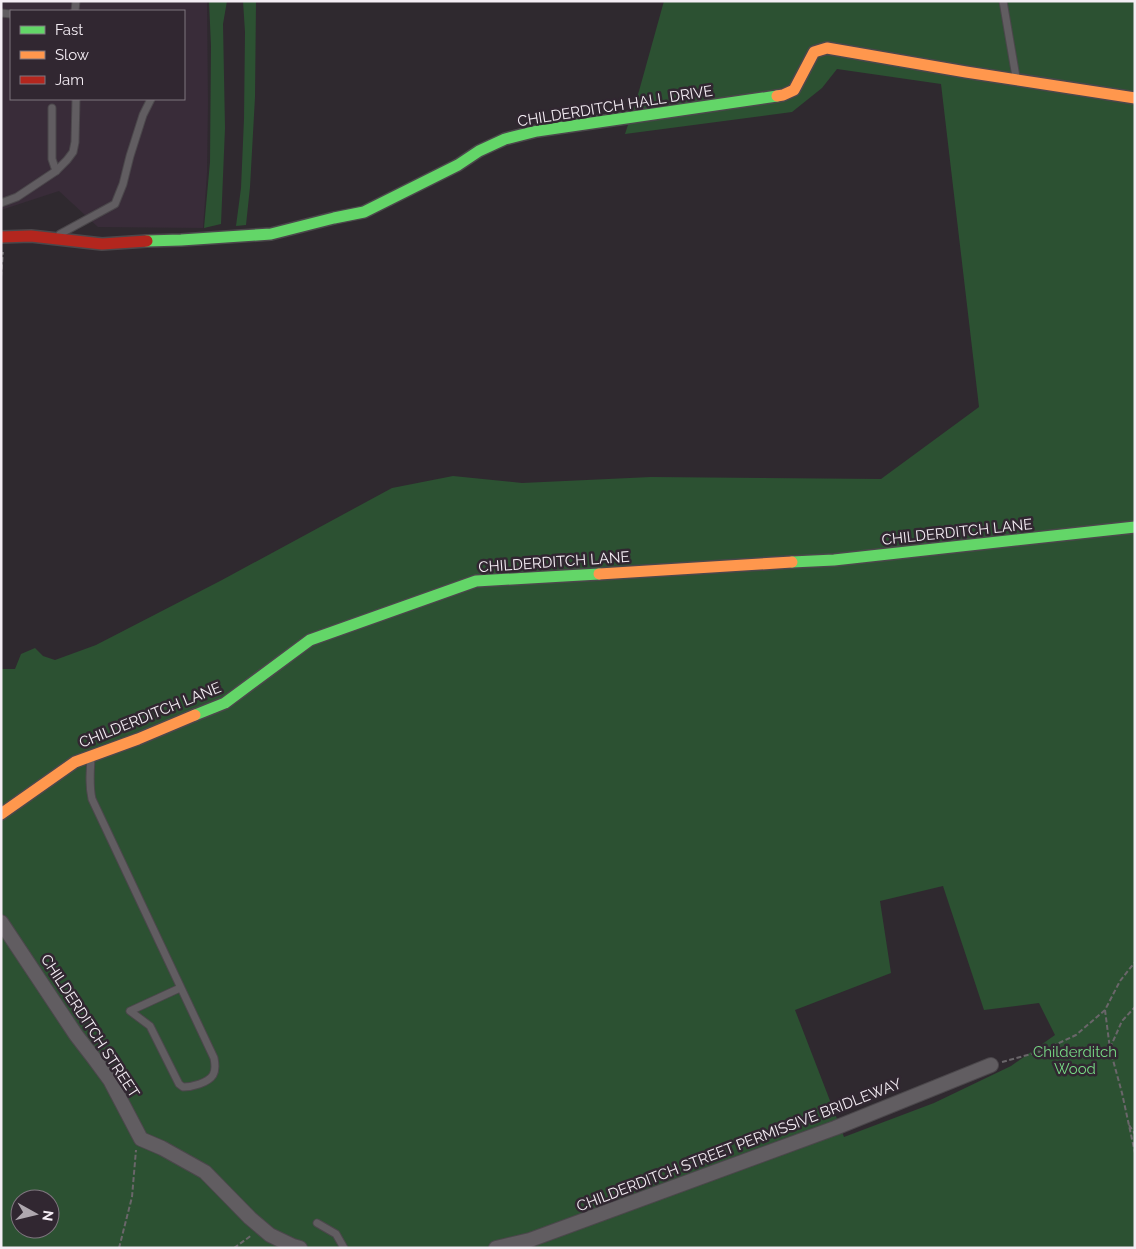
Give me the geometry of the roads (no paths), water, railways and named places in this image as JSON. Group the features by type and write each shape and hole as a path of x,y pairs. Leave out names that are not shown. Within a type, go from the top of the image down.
{"street":[{"name":"CHILDERDITCH HALL DRIVE","path":"3,237 31,236 102,244 271,234 364,212 505,139 537,131 784,95 794,90 814,52 827,48 1135,98"},
{"name":"CHILDERDITCH LANE","path":"1,814 75,762 147,736 225,703 310,640 476,581 834,560 1135,527"},
{"name":"CHILDERDITCH STREET","path":"1,922 76,1035 110,1080 141,1139 162,1148 205,1172 250,1218 266,1231 300,1248"},
{"name":"CHILDERDITCH STREET PERMISSIVE BRIDLEWAY","path":"496,1248 530,1240 835,1128 991,1065"}],"lane":[{"path":"1004,1 1016,80"},
{"path":"1,203 16,197 56,171 73,152 76,142 76,100"},
{"path":"53,238 115,204 123,184 143,115 150,100"},
{"path":"52,108 52,159 56,171"},
{"path":"91,757 92,799 214,1058 213,1074 208,1080 188,1087 183,1087 179,1084 150,1026 130,1011 180,988"},
{"path":"317,1223 336,1234 344,1248"}],"park label":[{"name":"Childerditch Wood","path":"1075,1060"}]}
